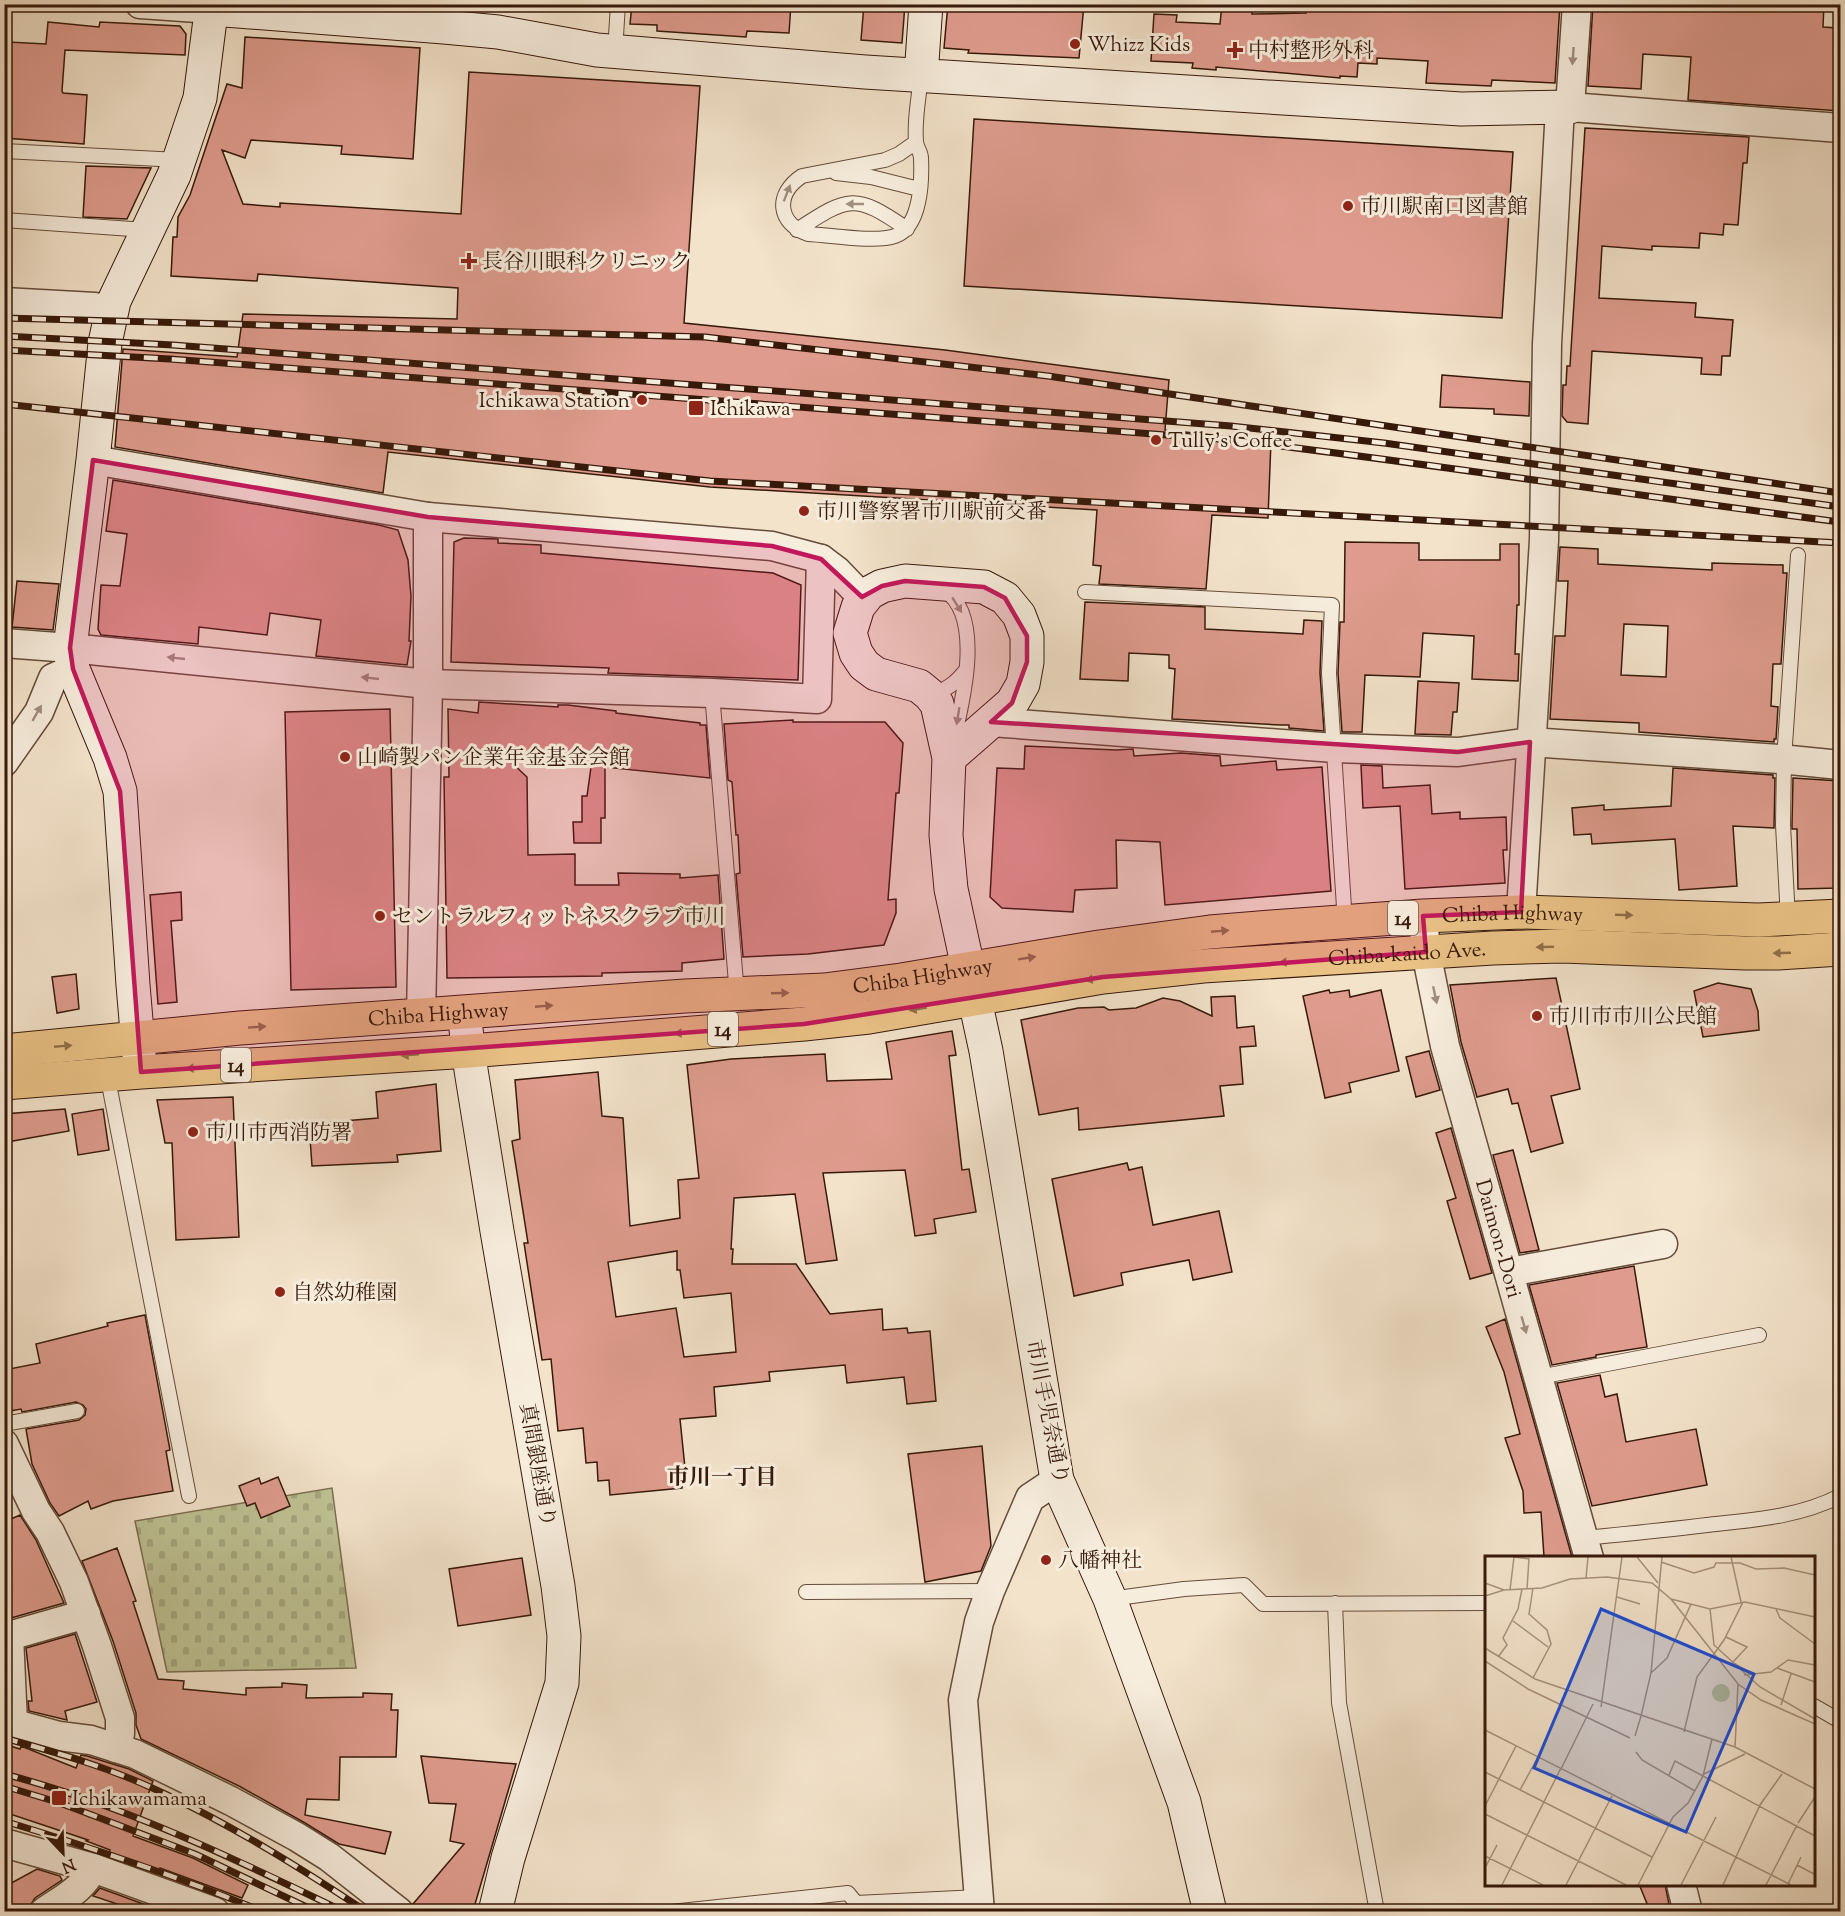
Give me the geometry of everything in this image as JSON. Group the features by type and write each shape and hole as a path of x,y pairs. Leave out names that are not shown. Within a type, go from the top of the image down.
{"highway":[{"name":"Chiba Highway","path":"4,1051 240,1028 685,996 824,990 901,980 1169,937 1271,927 1423,916 1521,912 1758,920 1840,916"},
{"name":"Chiba-kaido Ave.","path":"976,999 1093,979 1163,970 1426,952 1562,946 1745,953 1840,949"},
{"name":"Chiba Highway","path":"4,1083 107,1074 469,1051 804,1024 869,1017 976,999"}],"street":[{"path":"140,4 445,16 498,32 615,52 921,75 1461,109 1565,108 1840,128"},
{"path":"921,75 926,4"},
{"path":"1521,912 1544,540 1547,344 1565,108 1577,4"},
{"path":"141,1072 120,791 111,758 71,658 105,343 114,301 174,175 200,98 212,7"},
{"path":"4,302 95,307"},
{"path":"93,460 428,517 772,546 821,559 837,571 864,599"},
{"path":"421,1015 428,684 428,517"},
{"path":"4,643 71,658 428,684 712,693 817,699 821,559"},
{"path":"930,695 919,686 876,674 864,665 856,653 850,633 858,607 864,599 869,593 882,586 905,581 984,587 1005,598 1019,615 1027,636 1027,662 1023,684 1012,703 949,758"},
{"path":"4,762 39,712 53,678 71,658"},
{"name":"市川手児奈通り","path":"930,695 937,705 949,758 946,798 948,862 959,930 976,999 1057,1480 1110,1599 1184,1802 1210,1911"},
{"path":"990,722 1335,748 1458,752 1530,742 1784,759 1840,765"},
{"name":"Daimon-Dori","path":"1423,916 1426,952 1445,1046 1586,1548"},
{"name":"真間銀座通り","path":"464,1013 497,1231 556,1575 564,1636 562,1683 508,1858 495,1911"},
{"path":"1509,1272 1663,1244"},
{"path":"4,1444 36,1511 50,1532 74,1582 86,1614 120,1718 117,1748"},
{"path":"979,1904 963,1700 979,1622 990,1590 1030,1498 1057,1480"},
{"path":"86,1614 9,1636 8,1722 59,1736 91,1740 135,1754 297,1837 329,1857 399,1911"},
{"path":"4,1843 93,1868 215,1911"},
{"path":"44,1911 78,1889 87,1881 93,1868"},
{"path":"1682,1886 1688,1911"}],"lane":[{"path":"615,52 618,4"},
{"path":"916,142 899,154 885,160 802,176 791,183 784,194 783,208 788,220 797,230 808,234 883,239 897,236 906,229 918,206 921,156 916,142 921,75"},
{"path":"4,151 179,160"},
{"path":"822,171 871,177 919,189"},
{"path":"797,230 823,213 850,202 864,203 880,210 906,229"},
{"path":"4,220 148,230"},
{"path":"1788,919 1783,825 1784,759 1798,555"},
{"path":"931,583 947,591 959,604 968,637 966,670 949,758"},
{"path":"1085,592 1332,605 1329,673 1345,923"},
{"path":"930,695 946,690 957,682 966,670"},
{"path":"712,693 737,995"},
{"path":"107,1074 189,1496"},
{"path":"1539,1377 1759,1335"},
{"path":"4,1424 77,1411"},
{"path":"1586,1548 1797,1514 1840,1496"},
{"path":"1110,1599 1184,1589 1244,1585 1263,1604 1485,1603"},
{"path":"806,1592 990,1590"},
{"path":"1335,1603 1338,1703 1377,1911"},
{"path":"1815,1707 1840,1721"},
{"path":"671,1911 848,1893 856,1903 979,1904"}],"highlighted area":[{"path":"93,460 428,517 772,546 821,559 862,597 882,586 905,581 984,587 1005,598 1027,636 1027,662 1012,703 991,722 1458,752 1530,742 1521,912 1423,916 1426,952 1103,977 804,1024 141,1072 120,791 73,669 70,648"}],"green space":[{"path":"332,1488 356,1668 167,1672 135,1521"}],"building":[{"path":"632,4 791,4 789,33 747,31 746,37 657,31 657,25 630,24"},
{"path":"864,4 905,4 902,43 861,40"},
{"path":"948,4 1084,4 1079,58 968,53 969,50 944,48"},
{"path":"1222,4 1253,4 1252,14 1306,13 1306,4 1560,4 1555,83 1492,80 1491,86 1426,83 1428,61 1377,58 1377,64 1358,63 1357,77 1340,76 1340,78 1216,67 1216,70 1192,68 1193,63 1151,61 1154,14 1177,15 1176,22 1220,24"},
{"path":"1593,4 1824,4 1823,27 1838,28 1836,69 1840,70 1840,111 1688,100 1691,57 1643,54 1641,89 1588,86"},
{"path":"48,22 99,27 100,22 180,26 186,34 185,55 65,50 62,91 63,93 87,95 84,144 4,138 4,48 7,48 8,42 46,44"},
{"path":"245,37 420,48 413,159 341,154 342,146 251,140 245,158 222,150 243,204 280,207 280,203 461,214 469,72 700,86 684,323 945,350 1169,380 1165,430 1271,441 1268,518 1212,515 1206,589 1099,584 1101,566 1093,565 1097,510 710,487 388,452 383,493 115,447 123,349 237,357 243,314 457,319 458,288 258,274 257,281 171,276 173,237 177,237 178,217 190,195 227,84 242,88"},
{"path":"974,119 1513,152 1502,318 964,286"},
{"path":"1585,128 1749,137 1747,163 1743,163 1738,225 1724,224 1723,235 1700,233 1699,248 1652,246 1652,250 1602,246 1599,298 1696,303 1695,317 1733,320 1730,356 1722,356 1721,375 1701,374 1702,358 1592,351 1588,424 1567,422 1562,416 1563,385 1566,385 1567,366 1570,366"},
{"path":"86,166 151,168 127,219 83,217"},
{"path":"1442,375 1530,382 1529,416 1494,414 1494,409 1440,407"},
{"path":"113,480 398,530 408,560 411,596 409,641 411,641 407,665 316,656 321,620 270,613 267,635 199,627 198,644 101,635 98,629 101,585 120,586 127,534 106,531"},
{"path":"464,538 498,539 498,543 541,545 541,553 773,573 801,585 798,680 608,673 609,668 451,662 454,542"},
{"path":"1345,542 1419,543 1419,560 1500,560 1500,544 1519,544 1519,605 1517,605 1515,654 1519,654 1518,681 1472,679 1474,636 1423,633 1420,677 1365,675 1362,732 1342,732 1338,673 1340,622 1344,622"},
{"path":"1560,547 1598,549 1598,564 1712,570 1712,563 1783,565 1783,573 1787,573 1781,664 1773,664 1771,706 1778,707 1774,742 1639,732 1639,723 1550,719 1555,636 1565,636 1568,581 1558,581","holes":["1624,624 1668,626 1666,677 1621,675"]},
{"path":"17,581 59,584 53,630 12,627"},
{"path":"1085,602 1205,607 1205,629 1303,634 1304,620 1322,621 1320,673 1324,731 1289,728 1289,725 1172,719 1175,669 1169,668 1169,655 1129,653 1128,681 1080,679"},
{"path":"1418,681 1459,683 1457,712 1453,712 1451,735 1415,734"},
{"path":"479,702 558,707 558,705 568,705 706,725 710,778 605,767 605,818 601,818 601,843 574,843 573,822 582,822 582,796 587,796 592,760 497,749 527,777 528,855 575,854 575,885 619,885 618,873 680,874 680,878 718,875 724,959 682,963 682,971 602,973 602,976 447,978 444,777 449,777 448,709 478,713"},
{"path":"390,709 396,987 291,990 285,712"},
{"path":"793,720 793,722 885,722 903,743 899,793 896,793 888,900 896,899 896,913 884,945 808,954 743,957 736,874 740,873 738,835 736,835 732,782 728,780 724,724"},
{"path":"1025,746 1133,749 1134,756 1181,753 1220,756 1221,766 1276,761 1277,770 1322,767 1331,891 1165,905 1160,842 1116,840 1117,888 1075,890 1073,912 1002,908 990,897 997,768 1024,769"},
{"path":"1361,765 1382,766 1383,788 1430,785 1432,814 1460,812 1460,819 1506,817 1507,850 1503,850 1505,883 1405,889 1400,806 1363,808"},
{"path":"1673,768 1773,775 1775,778 1774,828 1733,826 1737,886 1679,890 1675,839 1592,844 1591,834 1574,835 1572,808 1604,805 1604,810 1671,806"},
{"path":"1793,778 1840,781 1840,810 1836,810 1838,888 1798,889 1797,829 1792,829"},
{"path":"181,892 182,920 171,921 177,1002 158,1004 150,895"},
{"path":"76,974 79,1009 57,1013 52,977"},
{"path":"1556,978 1580,1089 1551,1096 1563,1143 1531,1152 1518,1103 1512,1104 1508,1089 1477,1097 1461,1042 1450,985"},
{"path":"1718,983 1751,989 1758,1011 1759,1030 1703,1037 1694,991"},
{"path":"1329,990 1330,993 1349,990 1350,997 1381,990 1399,1071 1349,1083 1351,1092 1325,1098 1303,996"},
{"path":"1235,996 1237,1028 1254,1026 1256,1046 1240,1047 1243,1084 1220,1086 1224,1116 1079,1130 1078,1108 1039,1115 1021,1020 1078,1008 1104,1007 1109,1010 1136,1008 1163,998 1180,1001 1212,1016 1211,997"},
{"path":"952,1031 956,1055 949,1056 962,1170 969,1169 976,1212 934,1219 936,1233 915,1236 905,1170 823,1173 837,1260 806,1264 795,1194 734,1198 732,1264 796,1264 830,1314 882,1309 883,1330 907,1328 908,1333 930,1331 936,1401 907,1404 904,1377 847,1383 845,1365 769,1372 770,1381 714,1387 716,1416 680,1419 685,1468 682,1488 610,1495 609,1480 598,1481 597,1462 586,1463 583,1428 558,1431 551,1359 542,1360 524,1243 528,1243 512,1141 520,1139 515,1080 598,1072 602,1116 623,1118 630,1226 680,1218 678,1180 699,1178 687,1065 731,1059 825,1054 827,1081 892,1079 886,1042","holes":["677,1251 677,1270 680,1270 684,1298 731,1293 736,1352 684,1357 676,1308 616,1317 608,1262"]},
{"path":"1429,1051 1440,1090 1416,1097 1406,1057"},
{"path":"436,1084 441,1151 397,1155 398,1162 312,1166 309,1124 378,1118 376,1092"},
{"path":"233,1097 239,1237 176,1240 172,1143 165,1143 157,1100"},
{"path":"65,1109 69,1131 7,1142 4,1114"},
{"path":"103,1109 109,1150 78,1155 72,1114"},
{"path":"1451,1128 1492,1273 1470,1279 1447,1201 1456,1198 1436,1133"},
{"path":"1513,1150 1539,1250 1520,1253 1493,1155"},
{"path":"1127,1163 1129,1170 1142,1167 1153,1225 1219,1211 1232,1272 1193,1280 1189,1260 1121,1273 1123,1285 1074,1296 1052,1179"},
{"path":"1634,1266 1647,1347 1552,1365 1529,1285"},
{"path":"145,1315 170,1450 166,1451 173,1491 113,1501 91,1509 88,1501 59,1516 50,1503 32,1464 26,1429 79,1420 85,1415 86,1409 76,1402 22,1412 21,1409 4,1412 4,1370 40,1363 36,1344 108,1326 107,1323"},
{"path":"1505,1319 1572,1556 1544,1556 1541,1512 1524,1513 1523,1491 1505,1438 1520,1434 1504,1372 1486,1327"},
{"path":"1600,1375 1605,1397 1617,1394 1626,1442 1696,1429 1707,1485 1592,1506 1557,1383"},
{"path":"982,1446 991,1546 981,1571 925,1582 908,1454"},
{"path":"278,1477 290,1506 261,1518 255,1503 247,1506 239,1486 259,1478 261,1484"},
{"path":"20,1515 36,1540 64,1603 4,1620 4,1522"},
{"path":"117,1548 136,1601 133,1602 158,1679 184,1681 183,1689 246,1695 246,1688 282,1687 282,1683 307,1685 306,1698 363,1697 363,1693 392,1694 391,1710 398,1710 396,1757 340,1757 339,1800 307,1799 305,1815 391,1832 385,1854 339,1844 239,1786 141,1739 136,1725 136,1713 113,1641 82,1561"},
{"path":"522,1558 531,1615 458,1626 449,1569"},
{"path":"75,1634 97,1702 65,1711 67,1720 29,1711 28,1701 32,1701 26,1648"},
{"path":"4,1744 20,1749 21,1746 76,1768 81,1755 87,1756 129,1769 153,1781 133,1836 193,1858 248,1885 242,1898 160,1868 158,1874 107,1856 110,1850 86,1841 88,1840 4,1812"},
{"path":"421,1756 516,1764 473,1911 415,1911 413,1904 464,1844 450,1841 456,1804 429,1803"},
{"path":"37,1869 60,1876 62,1880 35,1898 28,1909 4,1911 4,1887"},
{"path":"1640,1886 1665,1886 1669,1904 1650,1911"},
{"path":"100,1888 146,1905 144,1911 93,1896"}],"railway":[{"path":"4,318 705,337 1048,376 1840,493"},
{"path":"4,336 173,345 1231,426 1384,443 1840,507"},
{"path":"4,350 170,359 1232,440 1840,522"},
{"path":"4,404 710,481 1840,543"},
{"path":"4,1738 106,1769 165,1794 268,1849 367,1912"},
{"path":"4,1774 136,1817 220,1853 345,1912"},
{"path":"4,1786 60,1803 195,1854 317,1912"},
{"path":"4,1821 136,1864 264,1912"}],"place":[{"name":"Whizz Kids","path":"1075,44"},
{"name":"中村整形外科","path":"1235,50"},
{"name":"市川駅南口図書館","path":"1348,206"},
{"name":"長谷川眼科クリニック","path":"469,261"},
{"name":"Ichikawa Station","path":"642,400"},
{"name":"Ichikawa","path":"696,408"},
{"name":"Tully's Coffee","path":"1156,440"},
{"name":"市川警察署市川駅前交番","path":"804,511"},
{"name":"山崎製パン企業年金基金会館","path":"345,757"},
{"name":"セントラルフィットネスクラブ市川","path":"380,916"},
{"name":"市川市市川公民館","path":"1537,1016"},
{"name":"市川市西消防署","path":"193,1132"},
{"name":"自然幼稚園","path":"280,1292"},
{"name":"八幡神社","path":"1046,1560"},
{"name":"Ichikawamama","path":"59,1798"}],"district":[{"name":"市川一丁目","path":"722,1476"}]}
